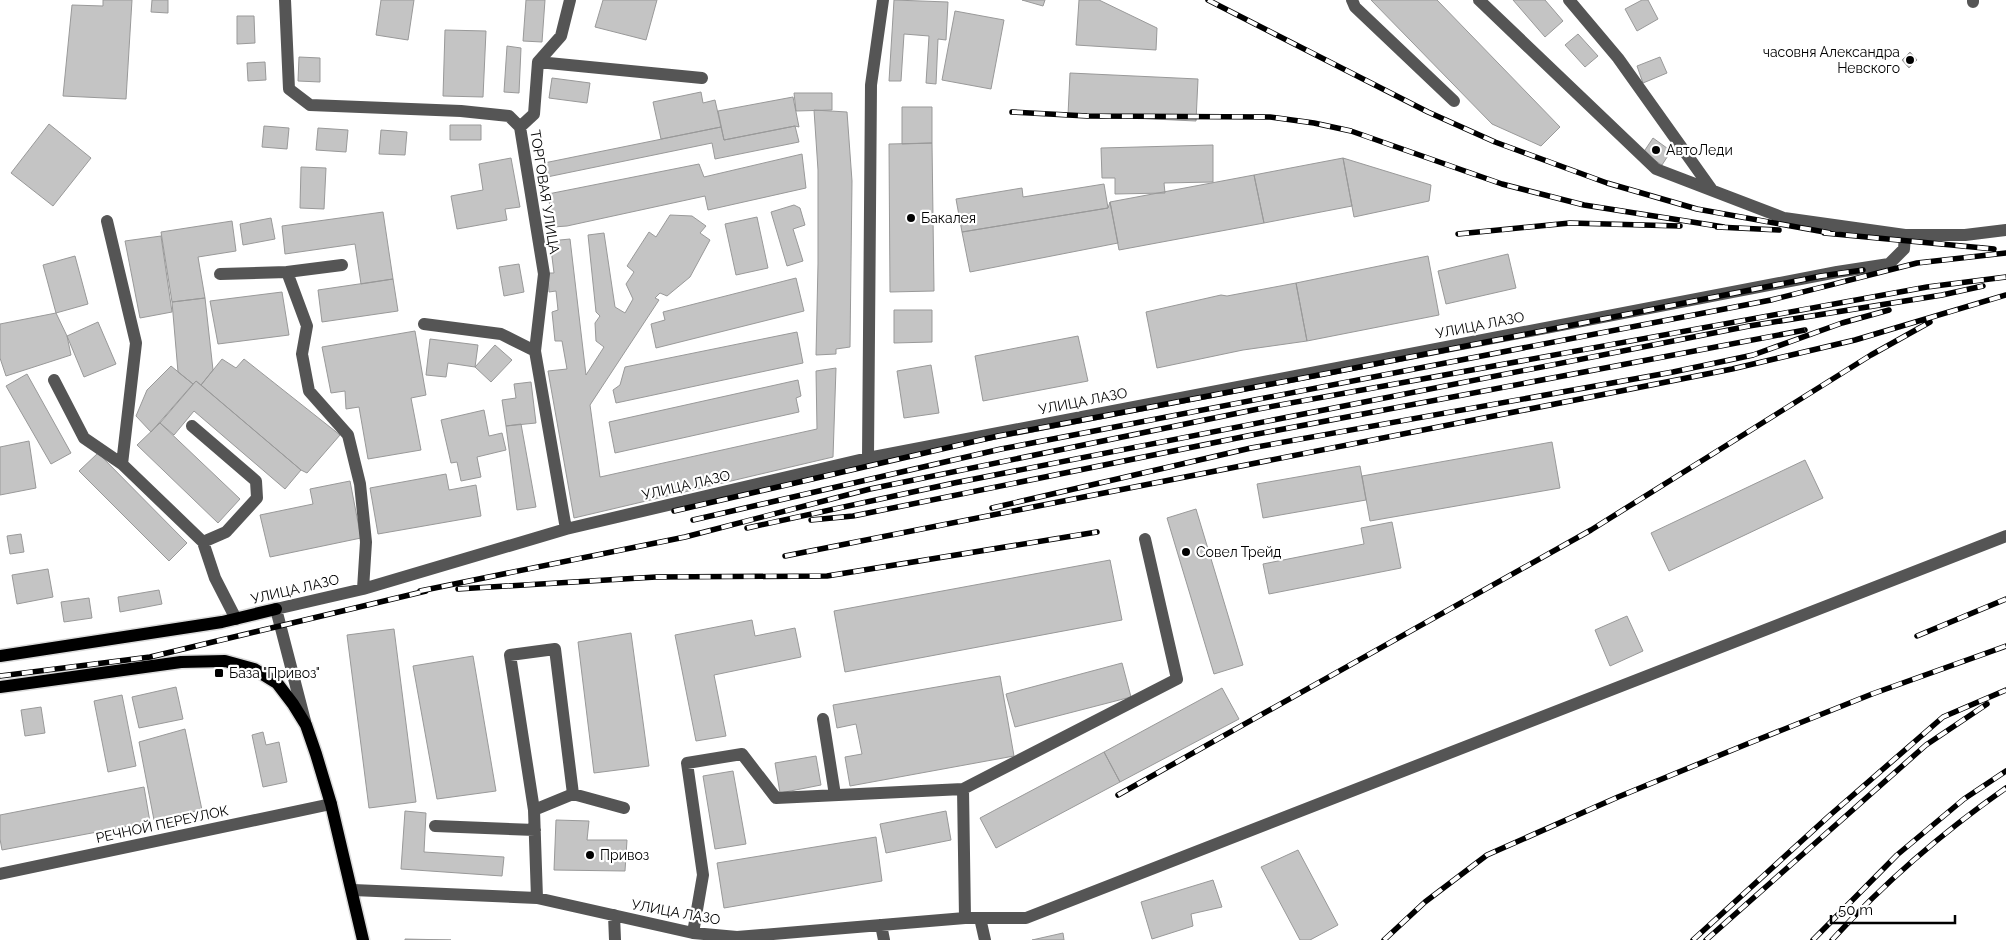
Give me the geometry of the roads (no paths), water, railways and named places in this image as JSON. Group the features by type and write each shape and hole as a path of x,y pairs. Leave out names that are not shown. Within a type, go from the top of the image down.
{"main road":[{"name":"УЛИЦА ЛАЗО","path":"0,656 236,619 276,609"},
{"path":"0,687 181,662 225,661 254,669 277,683 306,725 331,804 363,940"}],"street":[{"name":"ТОРГОВАЯ УЛИЦА","path":"285,0 289,89 310,105 461,111 509,116 520,127 544,274 535,351 566,529"},
{"path":"520,127 534,114 538,62 561,36 570,0"},
{"path":"868,458 871,85 883,0"},
{"path":"1352,0 1355,6 1454,101"},
{"path":"1479,0 1656,169 1784,218 1905,235 1965,235 2006,230"},
{"path":"1570,0 1618,58 1712,190"},
{"path":"538,62 702,78"},
{"path":"106,221 136,343 122,464"},
{"name":"УЛИЦА ЛАЗО","path":"276,609 363,588 566,529 868,458 1837,272 1889,264 1904,249 1905,235"},
{"path":"220,274 287,272 342,265"},
{"path":"287,272 307,326 302,354 309,391 348,436 360,484 366,542 363,588"},
{"path":"424,324 501,334 535,351"},
{"path":"54,380 84,438 122,464 203,542 215,578 236,619"},
{"path":"192,426 256,481 257,498 226,532 203,542"},
{"name":"УЛИЦА ЛАЗО","path":"352,890 537,898 693,933 737,937 965,918 1026,918 2006,536"},
{"path":"693,933 703,875 687,763 742,754 776,798 963,789 1177,679 1145,539"},
{"path":"276,609 306,725"},
{"path":"537,898 534,810 510,655 555,649 573,794"},
{"path":"823,719 836,795"},
{"path":"963,789 965,918"},
{"path":"534,810 573,794 624,808"},
{"name":"РЕЧНОЙ ПЕРЕУЛОК","path":"0,874 331,804"},
{"path":"435,826 535,830"},
{"path":"614,915 615,940"},
{"path":"980,918 984,940"},
{"path":"880,925 884,940"}],"railway":[{"path":"1208,0 1428,112 1495,142 1607,183 1697,209 1830,233"},
{"path":"1012,112 1087,116 1270,117 1314,123 1351,131 1502,184 1584,205 1724,227"},
{"path":"1458,234 1570,223 1680,226"},
{"path":"1717,227 1779,230"},
{"path":"1824,233 1994,249"},
{"path":"693,520 1001,449 1771,300 1917,263 2006,253"},
{"path":"674,511 998,436 1821,276 1863,270"},
{"path":"420,591 685,537 870,489 1258,409 1927,287 2006,277"},
{"path":"747,528 954,483 1749,326 1942,295 1983,286"},
{"path":"785,556 1732,369 1855,340 2006,295"},
{"path":"992,508 1251,448 1673,372 1753,355 1842,323 1889,310"},
{"path":"1118,795 1591,530 1871,355 1930,322"},
{"path":"811,520 853,516 1252,435 1805,330"},
{"path":"458,589 656,577 827,576 1097,532"},
{"path":"0,676 150,657 426,591"},
{"path":"1917,636 2006,599"},
{"path":"1384,940 1425,902 1487,855 1618,797 1747,744 1872,694 2006,646"},
{"path":"1693,940 1829,816 1943,717 2006,690"},
{"path":"1706,940 1926,745 1987,704"},
{"path":"1813,940 1897,855 1964,799 2006,771"},
{"path":"1832,940 1893,878 1937,840 2006,788"}],"place":[{"name":"часовня Александра Невского","path":"1910,60"},
{"name":"АвтоЛеди","path":"1656,150"},
{"name":"Бакалея","path":"911,218"},
{"name":"Совел Трейд","path":"1186,552"},
{"name":"База \"Привоз\"","path":"219,673"},
{"name":"Привоз","path":"590,855"}]}
